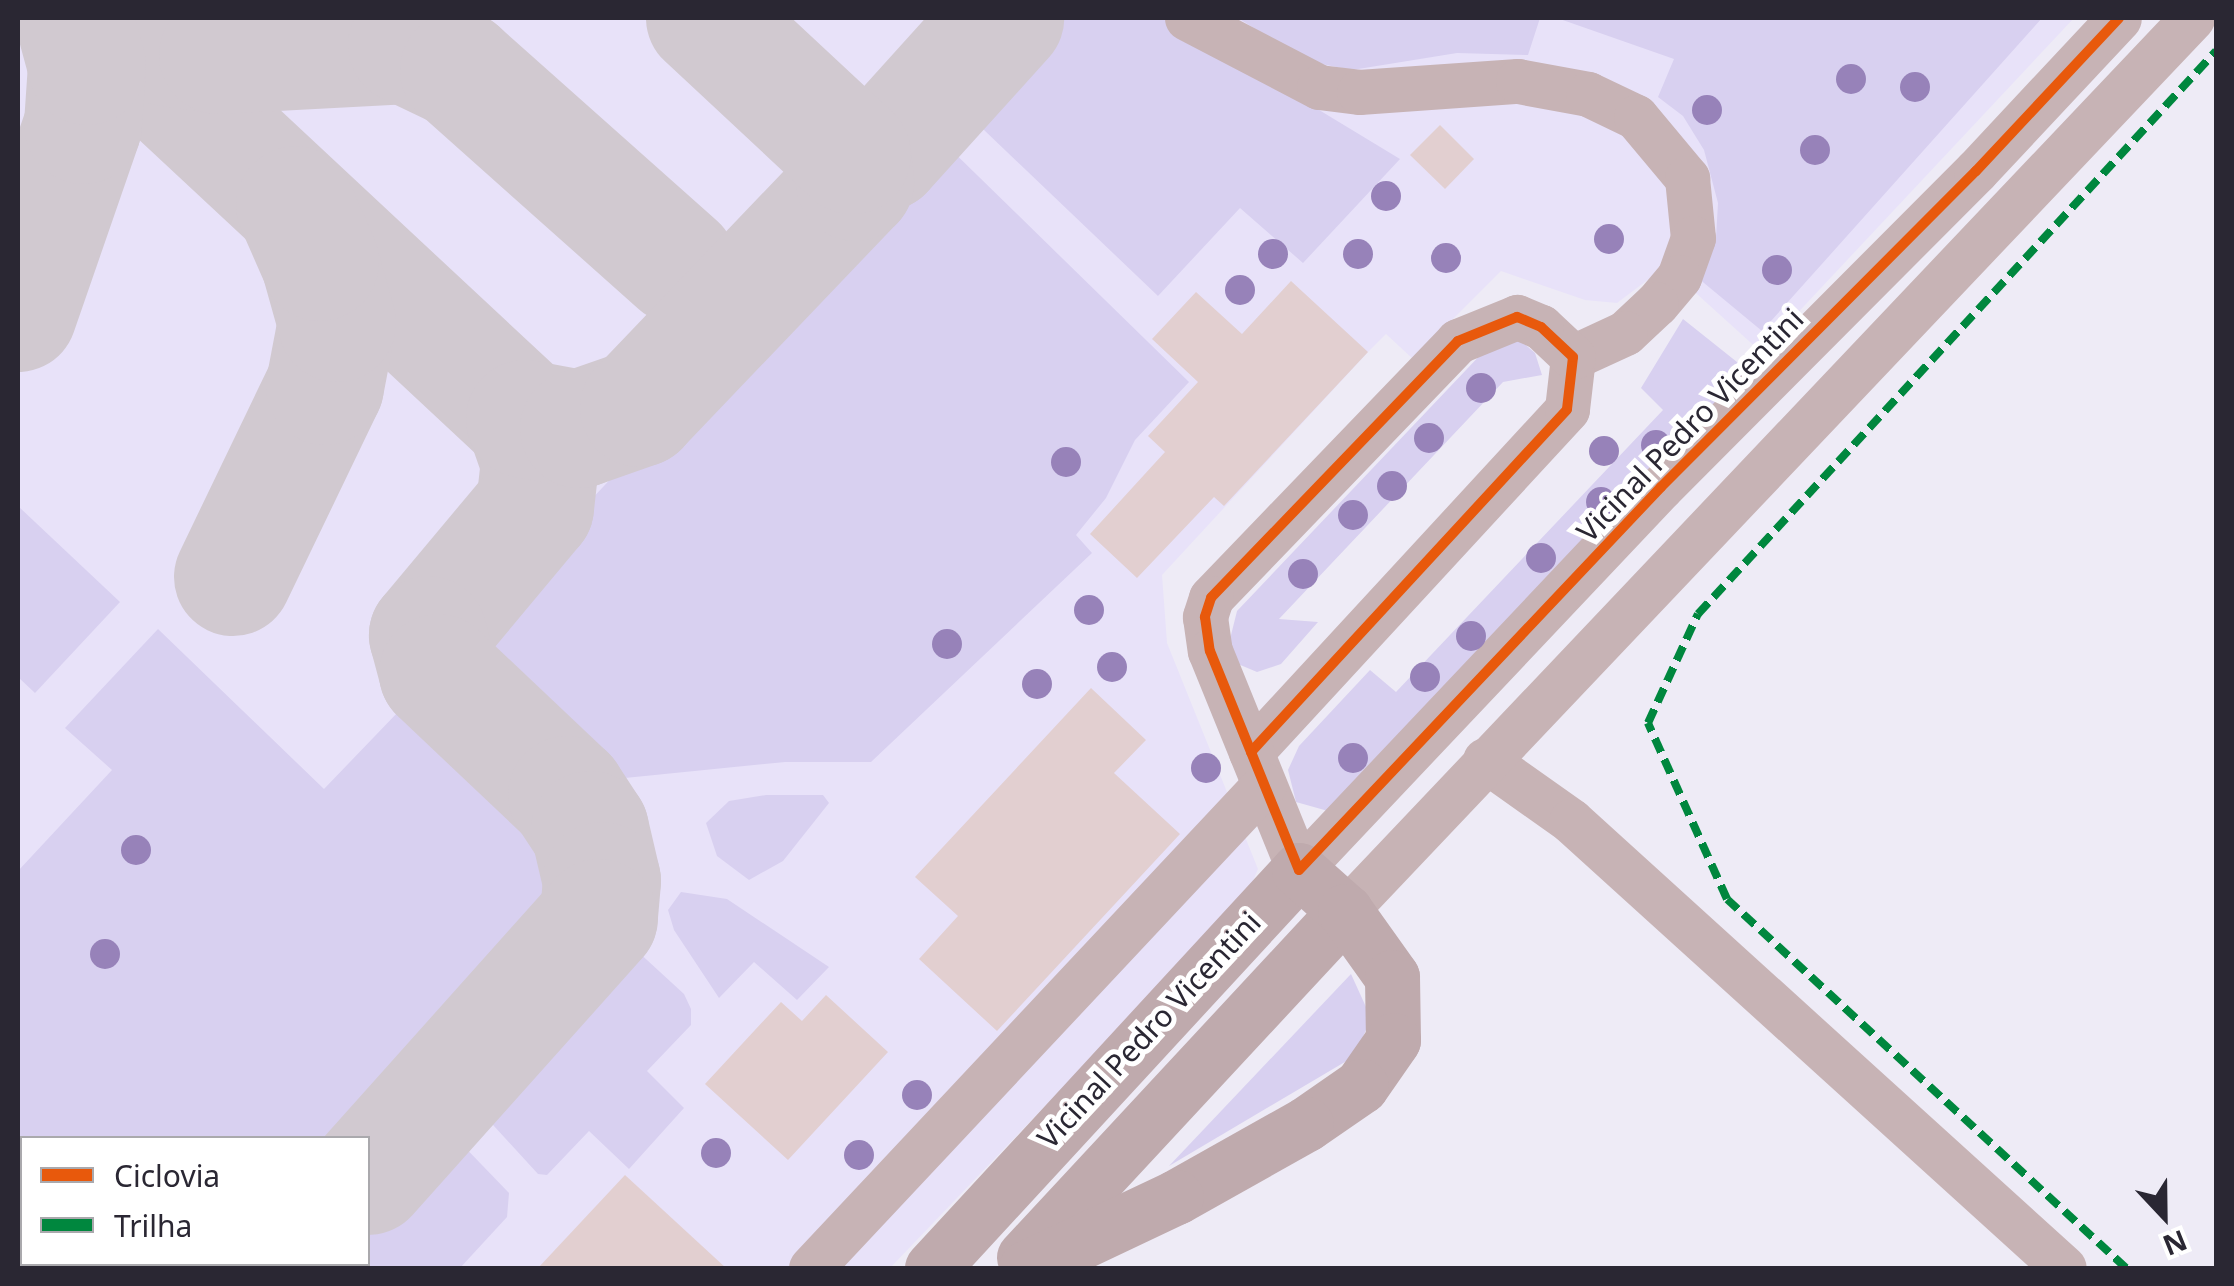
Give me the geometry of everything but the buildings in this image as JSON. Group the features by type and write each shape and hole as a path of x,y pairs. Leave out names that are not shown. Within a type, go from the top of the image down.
{"main road":[{"path":"1026,1268 1176,1197 1361,1086 1393,1040 1392,977 1345,911 1299,870"},
{"name":"Vicinal Pedro Vicentini","path":"932,1268 1299,870"},
{"name":"Vicinal Pedro Vicentini","path":"1014,1268 1345,911"}],"street":[{"path":"1187,18 1319,87 1359,92 1518,80 1588,94 1636,117 1687,178 1695,208 1693,238 1679,278 1656,304 1624,333 1573,357"},
{"name":"Vicinal Pedro Vicentini","path":"1299,870 2119,18"},
{"name":"Vicinal Pedro Vicentini","path":"1345,911 2192,18"},
{"path":"1299,870 1210,651 1205,617 1211,598 1458,341 1517,317 1540,327 1573,357"},
{"path":"812,1268 1258,768 1567,409 1573,357"},
{"path":"1485,760 1571,821 2064,1268"}],"shaded area":[{"path":"18,18 2074,18 1761,352 1666,266 1617,303 1585,300 1501,271 1413,359 1386,334 1368,352 1162,575 1167,643 1258,869 1247,895 890,1268 18,1268"},
{"path":"1046,18 1167,18 1400,159 1303,263 1240,208 1158,296 961,108"},
{"path":"1238,18 1540,18 1528,55 1457,53 1352,70 1306,61"},
{"path":"1557,18 2042,18 1762,331 1698,278 1716,238 1718,203 1704,150 1683,116 1658,97 1674,59"},
{"path":"936,135 1189,382 1135,440 1106,498 1076,535 1092,553 871,762 785,762 625,778 600,771 463,635"},
{"path":"1683,319 1747,370 1328,811 1296,802 1288,770 1299,746 1370,670 1396,692 1663,410 1641,388"},
{"path":"1520,340 1535,353 1542,375 1503,382 1279,619 1318,622 1281,664 1257,672 1238,664 1229,643 1237,611 1485,350"},
{"path":"18,506 120,602 35,693 18,677"},
{"path":"158,629 324,789 399,711 511,780 553,836 561,860 560,920 547,942 368,1136 20,1136 18,1229 18,871 112,770 65,728"},
{"path":"766,795 823,795 829,803 783,861 749,880 717,856 706,823 729,801"},
{"path":"681,892 727,899 829,967 797,1000 754,962 719,998 674,930 668,910"},
{"path":"635,949 684,994 691,1009 691,1025 647,1071 684,1108 629,1169 589,1131 547,1175 538,1174 483,1114 486,1091 610,955"},
{"path":"1351,974 1371,1018 1355,1056 1169,1166"},
{"path":"454,1136 509,1193 507,1217 460,1268 367,1268 370,1217 441,1139"}],"taxiway":[{"path":"18,313 83,125 87,66 74,18"},
{"path":"95,18 525,419 540,462 535,507 428,635 438,673 567,795 590,830 602,881 599,918 370,1174"},
{"path":"102,18 161,46 218,55 407,45 459,70 678,265"},
{"path":"525,419 579,429 639,408 855,182 852,155 705,18"},
{"path":"852,155 869,158 884,152 1005,18"},
{"path":"233,577 325,386 337,323 320,262 295,205"}],"marked path":[{"path":"2126,1268 1727,899 1648,723 1698,614 2216,51"}],"cycle path":[{"path":"1251,752 1567,409 1573,357 1541,327 1517,317 1458,341 1211,598 1205,617 1210,651 1299,870 1661,487 1976,171 2119,18"}]}
